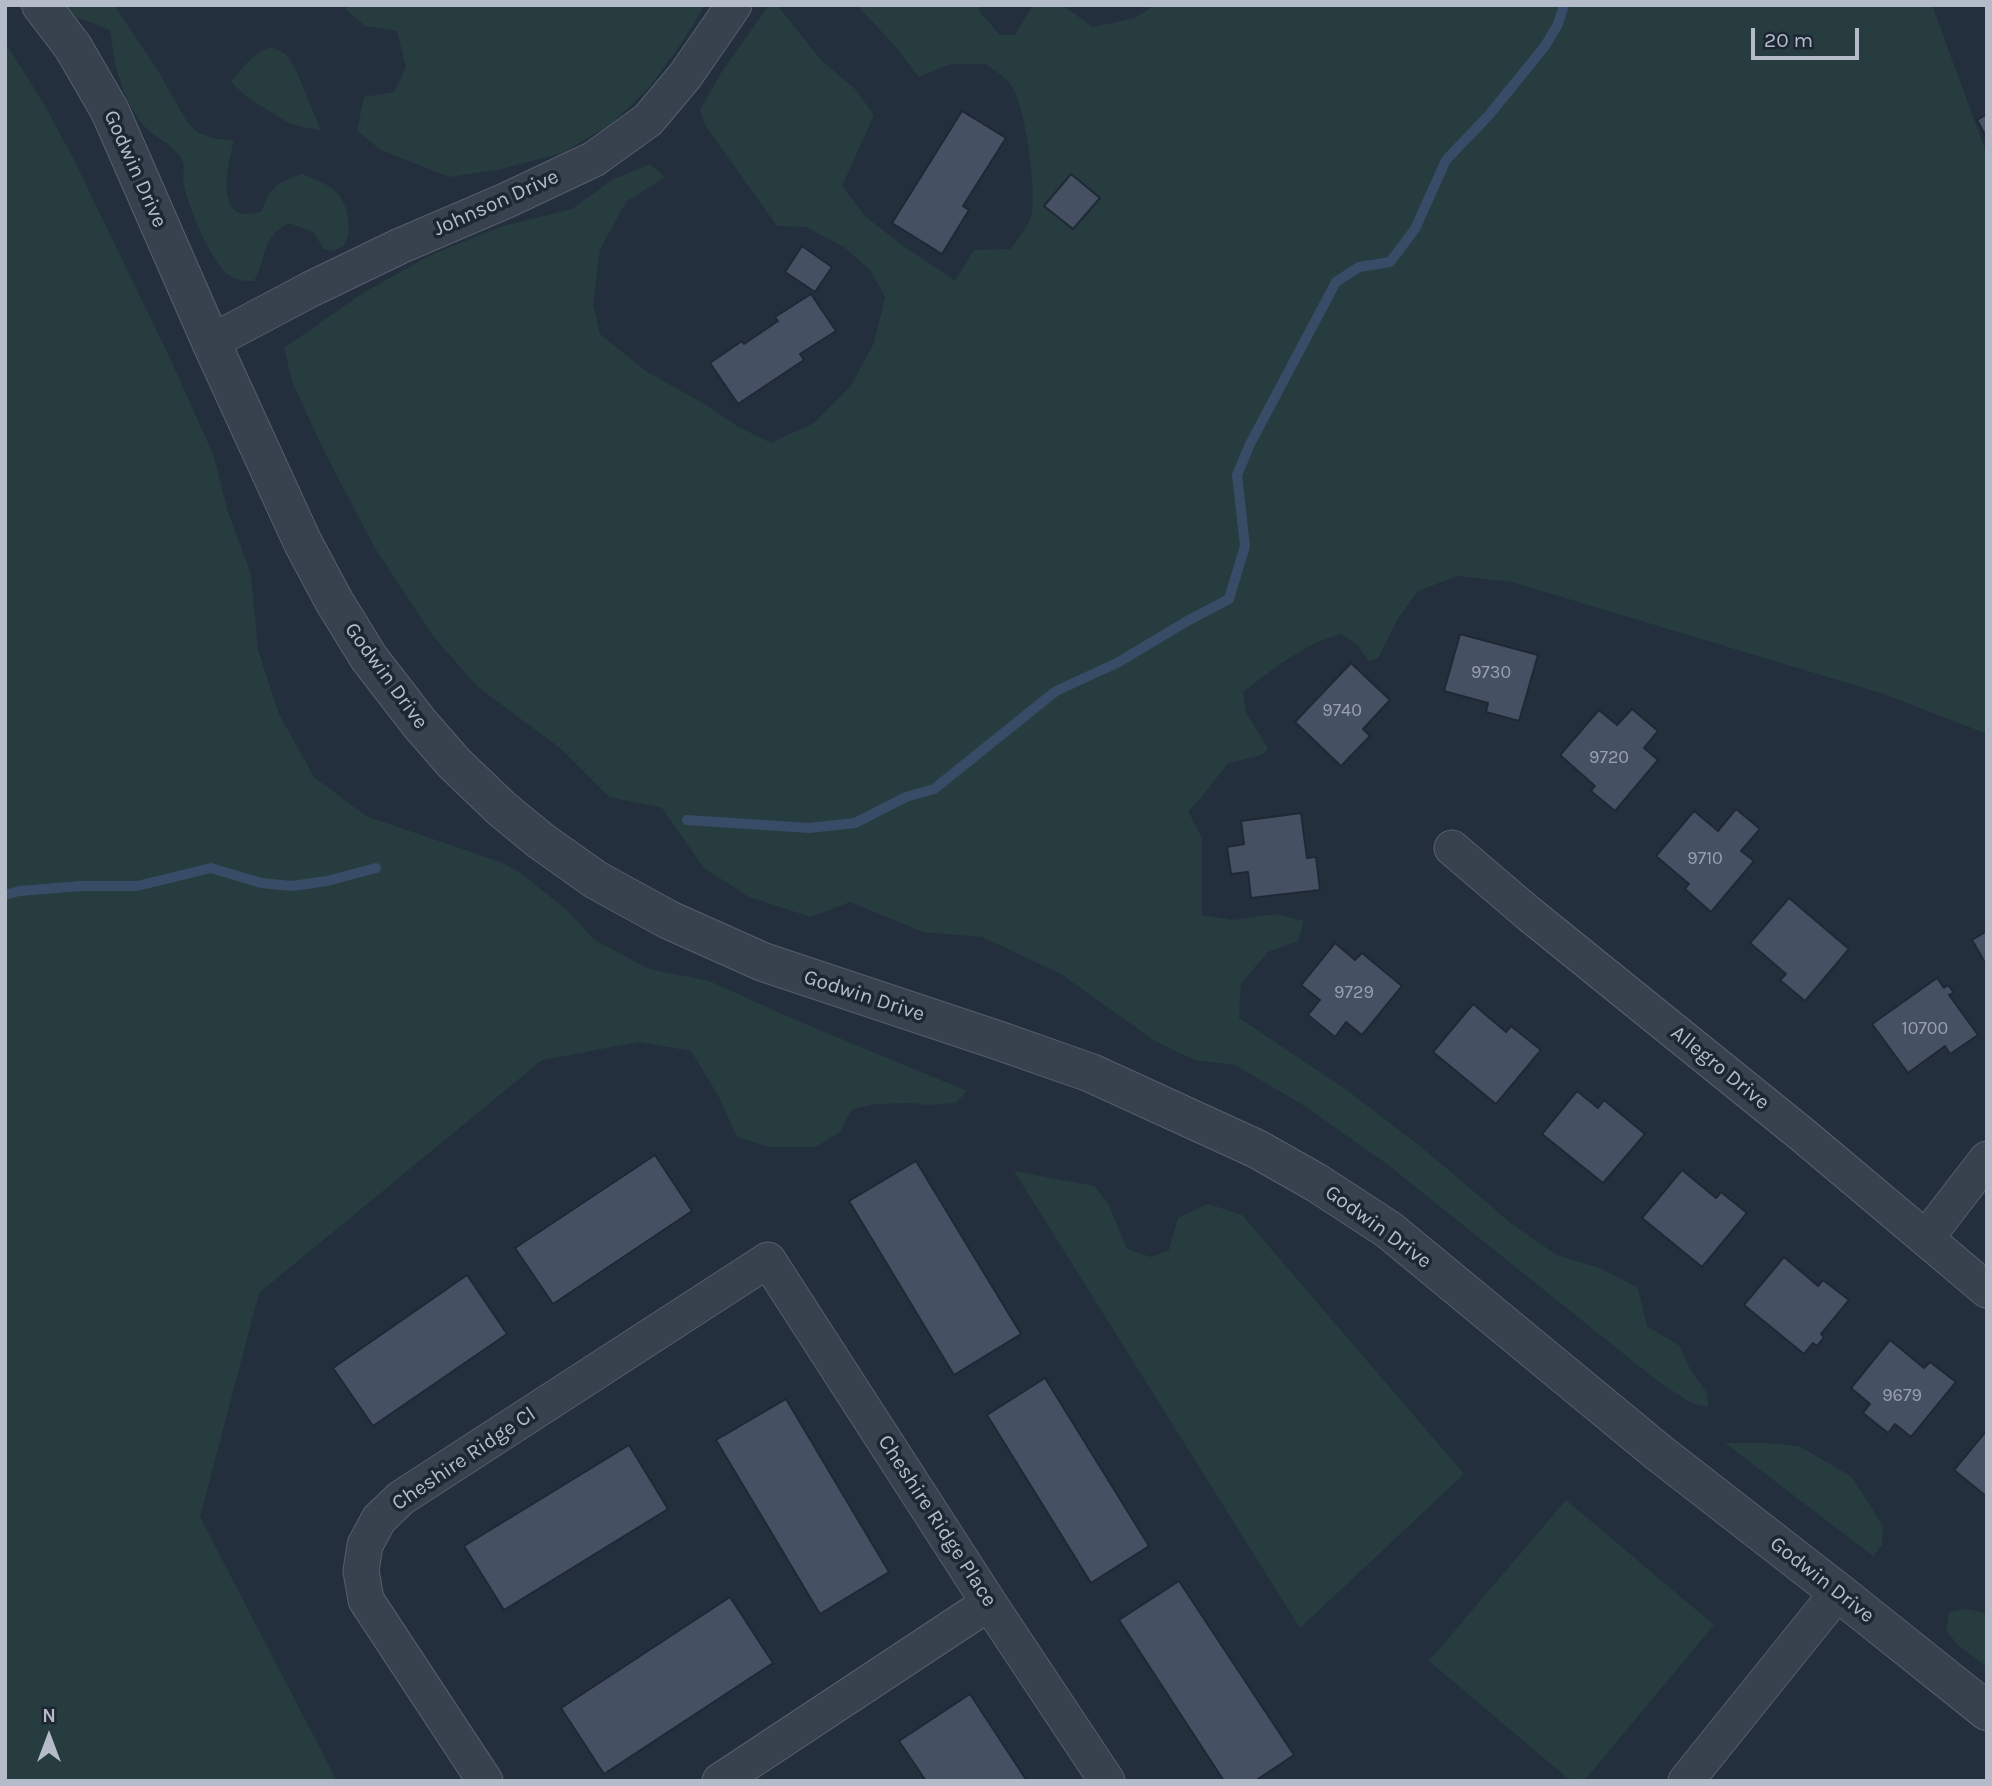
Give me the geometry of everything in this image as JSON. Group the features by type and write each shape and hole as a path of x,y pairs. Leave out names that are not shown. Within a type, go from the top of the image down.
{"street":[{"name":"Godwin Drive","path":"41,5 73,47 110,111 211,342 303,543 334,601 369,658 420,724 454,763 502,809 534,836 596,880 669,920 763,962 1091,1073 1257,1149 1317,1183 1389,1230 1658,1452 1987,1712"},
{"name":"Johnson Drive","path":"211,342 400,246 594,159 648,120 685,76 734,5"},
{"name":"Allegro Drive","path":"1452,848 1528,913 1804,1136 1987,1290"},
{"path":"1926,1238 1987,1159"},
{"name":"Cheshire Ridge Place","path":"768,1260 1107,1781"},
{"name":"Cheshire Ridge Cl","path":"485,1781 366,1600 361,1571 365,1545 379,1518 401,1499 768,1260"},
{"path":"1686,1781 1838,1592"},
{"path":"720,1781 989,1603"}],"green space":[{"path":"64,5 114,5 157,69 186,120 197,132 212,138 234,141 228,166 227,192 236,211 247,214 262,211 276,186 302,174 321,182 341,198 347,211 349,227 343,246 333,251 324,249 313,232 289,223 269,241 254,281 238,280 222,269 195,219 183,181 184,165 180,157 144,126 130,105 117,69 110,30 72,17"},
{"path":"352,5 705,5 681,44 647,90 611,124 563,153 501,169 449,177 381,150 357,131 364,97 394,92 406,67 397,31 365,26 345,9"},
{"path":"769,5 777,5 820,59 855,89 874,115 842,186 865,216 955,281 974,250 1011,249 1031,217 1031,170 1025,129 1016,95 1009,82 986,64 951,64 919,77 857,5 979,5 979,11 1000,35 1015,35 1033,5 1062,5 1093,27 1135,18 1155,5 1932,5 1987,155 1987,734 1884,694 1512,582 1457,576 1418,591 1397,620 1378,658 1368,661 1358,645 1341,634 1302,651 1243,692 1246,713 1268,748 1262,755 1228,763 1188,811 1202,838 1202,915 1232,920 1277,914 1304,921 1298,941 1268,952 1241,983 1239,1018 1348,1091 1420,1146 1512,1224 1557,1255 1600,1268 1638,1288 1647,1326 1680,1346 1690,1369 1707,1393 1708,1407 1691,1403 1655,1379 1387,1164 1303,1105 1235,1065 1195,1060 1155,1041 1061,974 982,937 923,932 850,902 811,917 749,897 704,868 662,808 609,797 560,748 478,687 433,636 375,548 326,455 293,384 284,348 366,291 431,255 503,226 572,209 612,180 650,164 665,177 626,202 600,249 593,304 600,334 647,372 703,403 737,426 771,443 814,423 850,387 874,343 885,297 870,270 844,247 806,227 777,226 705,125 700,110 721,73"},
{"path":"5,42 44,104 73,158 214,456 228,512 251,574 258,650 279,714 314,777 366,816 503,863 522,874 569,912 593,939 649,969 709,981 967,1091 956,1103 877,1104 852,1109 840,1132 816,1147 769,1147 737,1137 718,1095 691,1051 639,1042 542,1060 259,1293 200,1517 339,1781 5,1781"},
{"path":"272,47 286,54 296,70 321,131 290,124 247,97 231,82 254,57"},
{"path":"1014,1171 1094,1186 1108,1204 1127,1249 1151,1257 1169,1250 1178,1218 1208,1204 1242,1215 1464,1474 1300,1628"},
{"path":"1725,1443 1799,1446 1852,1477 1883,1526 1882,1545 1873,1556"},
{"path":"1566,1500 1714,1625 1584,1781 1571,1781 1429,1661"},
{"path":"1966,1609 1987,1615 1987,1667 1958,1645 1946,1630 1949,1612"}],"building":[{"path":"962,111 1006,138 963,206 969,210 942,254 892,223"},
{"path":"1987,114 1987,138 1977,120"},
{"path":"1071,174 1100,198 1073,229 1044,206"},
{"path":"802,246 832,267 815,292 785,272"},
{"path":"811,294 836,331 800,354 804,360 738,404 710,363 778,321 775,317"},
{"path":"1460,634 1538,655 1519,721 1486,712 1488,703 1444,691"},
{"path":"1351,663 1390,700 1363,729 1370,736 1341,766 1295,722"},
{"path":"1632,709 1658,731 1644,748 1658,760 1615,811 1591,791 1595,786 1560,755 1599,710 1617,725"},
{"path":"1736,809 1760,829 1741,851 1754,861 1711,912 1685,889 1689,884 1656,856 1694,811 1718,831"},
{"path":"1301,813 1307,858 1316,857 1320,890 1251,898 1248,872 1231,874 1227,847 1244,844 1241,821"},
{"path":"1789,898 1849,949 1805,1001 1780,980 1786,974 1750,943"},
{"path":"1987,931 1987,966 1972,940"},
{"path":"1335,943 1355,960 1362,953 1402,986 1362,1035 1346,1022 1335,1037 1308,1015 1320,1000 1301,985"},
{"path":"1937,978 1944,988 1948,985 1954,993 1949,995 1978,1035 1950,1054 1945,1046 1908,1073 1872,1024"},
{"path":"1473,1004 1506,1032 1511,1026 1541,1050 1496,1104 1433,1052"},
{"path":"1577,1091 1598,1108 1604,1100 1645,1134 1603,1183 1542,1134"},
{"path":"655,1155 692,1211 553,1304 515,1248"},
{"path":"916,1161 1021,1334 954,1375 849,1201"},
{"path":"1682,1170 1716,1198 1721,1192 1747,1213 1702,1267 1642,1218"},
{"path":"1784,1257 1818,1286 1823,1280 1849,1300 1821,1334 1824,1337 1817,1346 1813,1343 1804,1354 1744,1305"},
{"path":"467,1275 507,1334 373,1426 333,1368"},
{"path":"1890,1340 1924,1368 1930,1362 1956,1382 1911,1437 1895,1424 1888,1433 1863,1413 1870,1404 1851,1388"},
{"path":"1045,1378 1149,1546 1091,1583 987,1415"},
{"path":"786,1399 889,1572 820,1614 716,1440"},
{"path":"1987,1430 1987,1497 1954,1470"},
{"path":"629,1445 668,1509 504,1610 464,1546"},
{"path":"1179,1581 1294,1755 1255,1781 1224,1781 1119,1620"},
{"path":"730,1597 773,1663 604,1774 561,1708"},
{"path":"970,1694 1027,1781 926,1781 899,1741"}],"waterway":[{"path":"687,820 809,828 855,823 906,797 934,789 1056,691 1117,663 1229,599 1245,546 1237,475 1250,444 1336,282 1359,267 1390,262 1415,229 1446,160 1489,115 1545,46 1558,24 1564,5"},
{"path":"5,895 19,891 81,886 137,886 211,868 261,883 292,886 327,881 376,868"}]}
